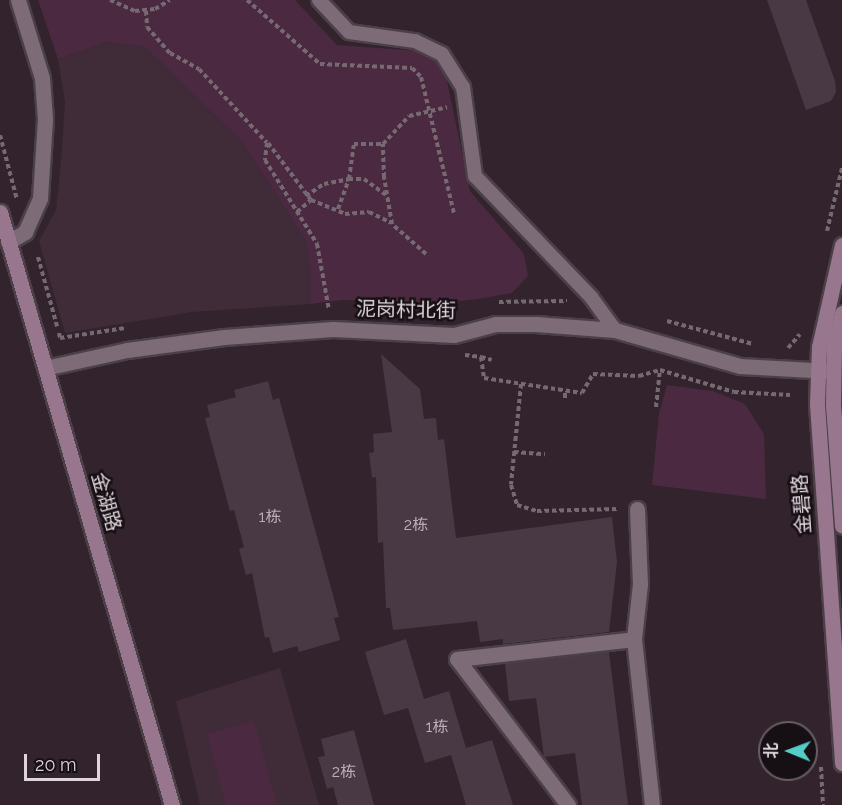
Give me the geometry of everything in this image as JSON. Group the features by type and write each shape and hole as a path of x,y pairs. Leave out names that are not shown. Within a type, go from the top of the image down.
{"street":[{"path":"8,242 25,232 40,198 45,119 42,78 18,0"},
{"name":"金湖路","path":"0,212 170,804"},
{"name":"金碧路","path":"842,245 819,346 817,404 842,763"},
{"name":"金碧路","path":"842,313 834,346 842,526"},
{"name":"泥岗村北街","path":"45,368 174,342 333,329 454,336 496,324 536,324 615,330 718,362 834,371"},
{"path":"637,509 640,584 634,639 652,805"},
{"path":"568,805 457,659 634,639"}],"lane":[{"path":"319,0 349,32 415,41 442,54 463,87 475,176 591,297 615,330"}],"path":[{"path":"110,0 124,8 146,11 170,0"},
{"path":"247,0 320,64 412,68 421,77 454,213"},
{"path":"146,11 147,27 170,53 199,69 267,142 306,196 345,214 369,212 392,224 426,254"},
{"path":"338,210 348,179 354,144 383,144 409,116 466,103"},
{"path":"0,135 18,206"},
{"path":"267,142 265,160 317,244 329,311"},
{"path":"383,144 392,224"},
{"path":"306,196 324,184 348,179 364,179 387,195"},
{"path":"297,212 311,200"},
{"path":"38,257 60,338"},
{"path":"667,321 758,345"},
{"path":"780,348 791,348"},
{"path":"454,354 492,360"},
{"path":"481,357 484,378 565,391 582,393 593,374 639,376 660,370 734,392 790,395"},
{"path":"656,407 660,370"},
{"path":"521,384 511,486 517,505 537,511 637,509"},
{"path":"565,391 565,398"},
{"path":"514,452 545,454"}],"shaded area":[{"path":"38,0 295,0 337,45 435,52 446,76 470,191 524,254 528,276 512,293 485,298 427,305 343,300 311,304 311,270 306,241 243,143 145,47 107,42 58,59"},
{"path":"107,42 145,47 243,143 306,241 311,270 311,304 192,312 65,333 39,241 56,210 61,163 65,102 58,59"},
{"path":"667,385 713,391 745,404 764,434 766,499 652,485 659,413"},
{"path":"280,668 319,805 200,805 176,701"},
{"path":"254,721 277,805 226,805 207,734"}],"building":[{"path":"767,0 806,0 835,81 836,92 831,101 806,110"},
{"path":"381,354 420,389 424,419 436,418 438,440 444,439 456,538 612,517 617,562 609,632 503,644 503,639 480,642 477,621 393,630 390,608 386,608 383,542 378,543 376,477 372,478 369,453 374,452 373,434 392,432"},
{"path":"268,381 273,400 279,398 339,617 334,618 340,640 299,652 297,646 273,653 269,637 265,638 252,573 246,575 239,549 244,547 234,510 230,511 205,418 210,417 207,405 236,397 234,390"},
{"path":"406,639 424,699 449,691 466,748 492,740 513,805 466,805 451,755 425,763 408,708 384,715 365,652"},
{"path":"609,652 628,805 582,805 575,753 544,757 536,698 509,701 505,663"},
{"path":"354,730 374,805 338,805 333,787 327,789 318,757 325,756 321,739"}]}
